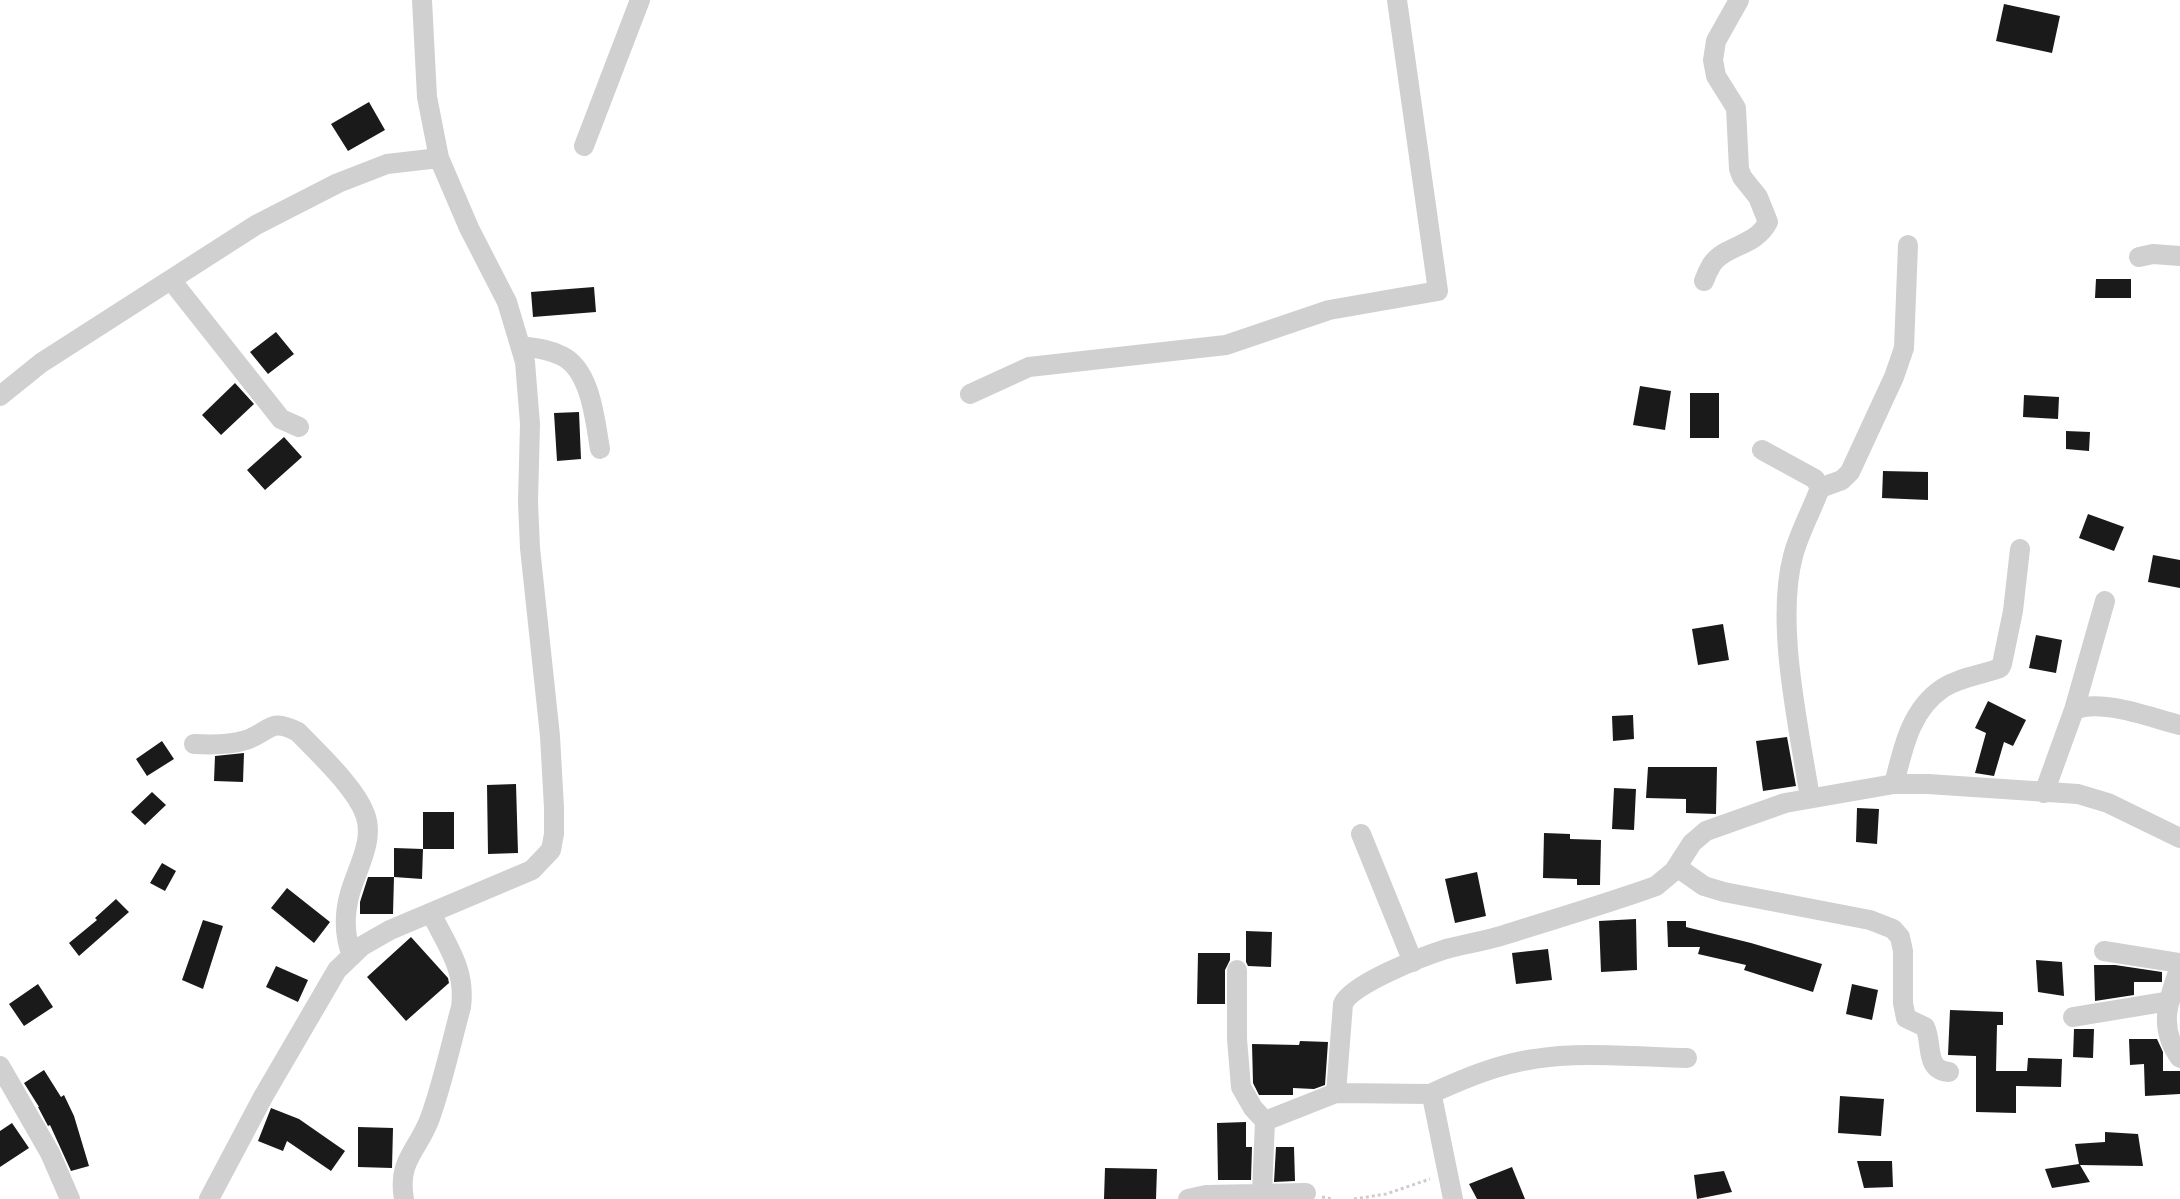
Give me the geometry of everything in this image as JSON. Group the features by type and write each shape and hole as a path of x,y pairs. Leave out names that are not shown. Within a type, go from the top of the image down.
{"street":[{"path":"209,1199 285,1058 338,970 362,946 390,930 532,870 551,850 554,834 550,736 530,548 528,502 530,424 527,379 521,346 507,302 469,228 439,158 427,97 422,0"},
{"path":"584,146 640,0"},
{"path":"970,394 1029,367 1226,345 1329,310 1438,291 1397,0"},
{"path":"1704,281 1713,263 1725,253 1754,239 1764,230 1768,222 1758,197 1748,186 1739,169 1736,108 1716,76 1713,60 1716,41 1739,1"},
{"path":"0,396 41,363 256,225 338,183 387,164 439,158"},
{"path":"1810,798 1794,697 1788,635 1787,593 1793,556 1820,488 1842,480 1850,472 1905,348 1908,245"},
{"path":"2139,257 2153,254 2180,256"},
{"path":"171,280 281,419 299,427"},
{"path":"521,346 547,349 572,362 580,373 589,396 600,449"},
{"path":"1762,450 1815,479 1820,488"},
{"path":"1894,784 1911,724 1928,702 1943,688 1974,675 2000,668 2013,611 2020,549"},
{"path":"2044,793 2074,710 2105,601"},
{"path":"2074,710 2083,706 2119,709 2180,725"},
{"path":"194,744 226,744 247,739 276,725 286,726 298,732 357,798 368,825 363,857 346,910 346,941 352,956"},
{"path":"1336,1093 1343,1004 1345,997 1352,991 1391,971 1444,950 1500,936 1645,890 1667,878 1692,843 1706,831 1785,803 1894,784 1928,784 2078,794 2108,803 2180,838"},
{"path":"1361,834 1413,962"},
{"path":"1677,867 1704,886 1724,892 1870,920 1893,929 1900,937 1903,951 1903,1003 1906,1018 1925,1027 1932,1062 1939,1070 1949,1072"},
{"path":"404,1199 402,1186 405,1164 419,1142 429,1119 463,994 460,972 431,913"},
{"path":"2104,951 2180,965 2170,1001 2173,1027 2166,1032 2180,1058"},
{"path":"1237,970 1237,1039 1241,1087 1253,1108 1264,1121 1262,1193"},
{"path":"2073,1017 2170,1001"},
{"path":"1264,1121 1336,1093 1430,1094 1512,1063 1537,1058 1598,1056 1687,1058"},
{"path":"0,1066 50,1153 70,1199"},
{"path":"1430,1094 1453,1199"},
{"path":"1188,1199 1206,1195 1306,1193"}],"path":[{"path":"1354,1199 1386,1194 1448,1172"}],"building":[{"path":"2004,4 2060,16 2052,53 1996,41"},
{"path":"369,102 385,130 348,151 331,124"},
{"path":"2096,279 2131,279 2131,298 2095,298"},
{"path":"594,287 596,312 533,317 531,292"},
{"path":"276,332 294,354 268,374 250,352"},
{"path":"235,383 254,404 221,435 202,415"},
{"path":"1640,386 1671,391 1665,430 1633,425"},
{"path":"1690,393 1719,393 1719,438 1690,438"},
{"path":"2024,395 2059,397 2058,419 2023,417"},
{"path":"579,412 581,459 557,461 554,413"},
{"path":"2066,431 2090,432 2089,451 2066,449"},
{"path":"284,437 302,457 265,490 247,470"},
{"path":"1883,471 1928,472 1928,500 1882,498"},
{"path":"2088,514 2124,527 2114,551 2079,538"},
{"path":"2153,555 2180,560 2180,588 2148,582"},
{"path":"1723,624 1729,660 1698,665 1692,629"},
{"path":"2036,635 2062,640 2056,673 2029,668"},
{"path":"1988,701 2026,720 2013,746 2004,742 1994,776 1975,773 1986,733 1975,728"},
{"path":"1633,715 1634,739 1613,741 1612,716"},
{"path":"1787,737 1796,786 1763,791 1756,741"},
{"path":"162,741 174,759 147,776 136,759"},
{"path":"244,753 243,782 214,781 215,756"},
{"path":"1648,767 1717,767 1716,814 1686,813 1686,799 1646,798"},
{"path":"516,784 518,853 488,854 487,785"},
{"path":"1614,788 1636,789 1634,830 1612,829"},
{"path":"152,792 166,805 145,825 131,812"},
{"path":"1857,808 1879,809 1877,844 1856,842"},
{"path":"423,812 454,812 454,849 423,849"},
{"path":"1544,833 1570,834 1570,839 1601,840 1600,885 1577,885 1577,879 1543,878"},
{"path":"394,848 423,849 422,879 394,877"},
{"path":"162,863 176,871 165,891 150,883"},
{"path":"1477,872 1486,916 1455,923 1445,879"},
{"path":"368,877 394,877 393,914 360,914 360,902"},
{"path":"287,888 330,922 314,943 271,908"},
{"path":"116,899 129,912 79,956 69,943 97,920 95,918"},
{"path":"1636,919 1637,970 1601,972 1599,921"},
{"path":"203,920 223,926 203,989 182,980"},
{"path":"1667,921 1686,921 1686,927 1822,964 1813,992 1744,970 1746,965 1698,954 1700,947 1668,947"},
{"path":"1246,931 1272,932 1271,967 1248,966"},
{"path":"411,937 448,978 449,983 406,1021 367,977"},
{"path":"1548,949 1552,980 1516,984 1512,953"},
{"path":"1198,953 1230,953 1230,960 1225,970 1225,1004 1197,1004"},
{"path":"2036,960 2062,962 2064,996 2038,992"},
{"path":"2094,965 2115,965 2162,972 2162,982 2134,982 2134,995 2095,1001"},
{"path":"276,966 308,980 298,1002 266,987"},
{"path":"38,984 53,1007 24,1026 9,1004"},
{"path":"1852,984 1878,990 1872,1020 1846,1014"},
{"path":"1950,1010 2003,1012 2003,1025 1997,1025 1996,1071 2027,1071 2028,1058 2062,1059 2061,1087 2016,1086 2016,1113 1976,1112 1976,1056 1948,1055"},
{"path":"2074,1029 2094,1029 2093,1058 2073,1057"},
{"path":"2129,1039 2157,1039 2163,1052 2163,1071 2180,1071 2180,1094 2145,1096 2144,1064 2130,1065"},
{"path":"1300,1041 1328,1042 1325,1085 1314,1089 1293,1088 1293,1095 1259,1095 1253,1083 1252,1044 1299,1045"},
{"path":"44,1070 61,1097 64,1095 74,1116 89,1166 71,1171 50,1125 48,1126 24,1083"},
{"path":"1840,1096 1884,1099 1881,1136 1838,1133"},
{"path":"271,1108 299,1119 345,1151 331,1171 287,1141 283,1151 258,1141"},
{"path":"1246,1122 1246,1147 1252,1147 1251,1180 1218,1180 1217,1123"},
{"path":"12,1123 29,1148 0,1167 0,1131"},
{"path":"358,1127 393,1128 392,1168 358,1167"},
{"path":"2105,1132 2138,1134 2143,1166 2080,1165 2090,1182 2052,1188 2045,1169 2079,1164 2075,1144 2105,1142"},
{"path":"1276,1147 1294,1147 1295,1181 1274,1182"},
{"path":"1857,1161 1892,1161 1893,1187 1864,1188"},
{"path":"1512,1167 1525,1199 1477,1199 1469,1184"},
{"path":"1105,1168 1157,1169 1156,1199 1104,1199"},
{"path":"1724,1171 1732,1192 1697,1199 1694,1175"}]}
